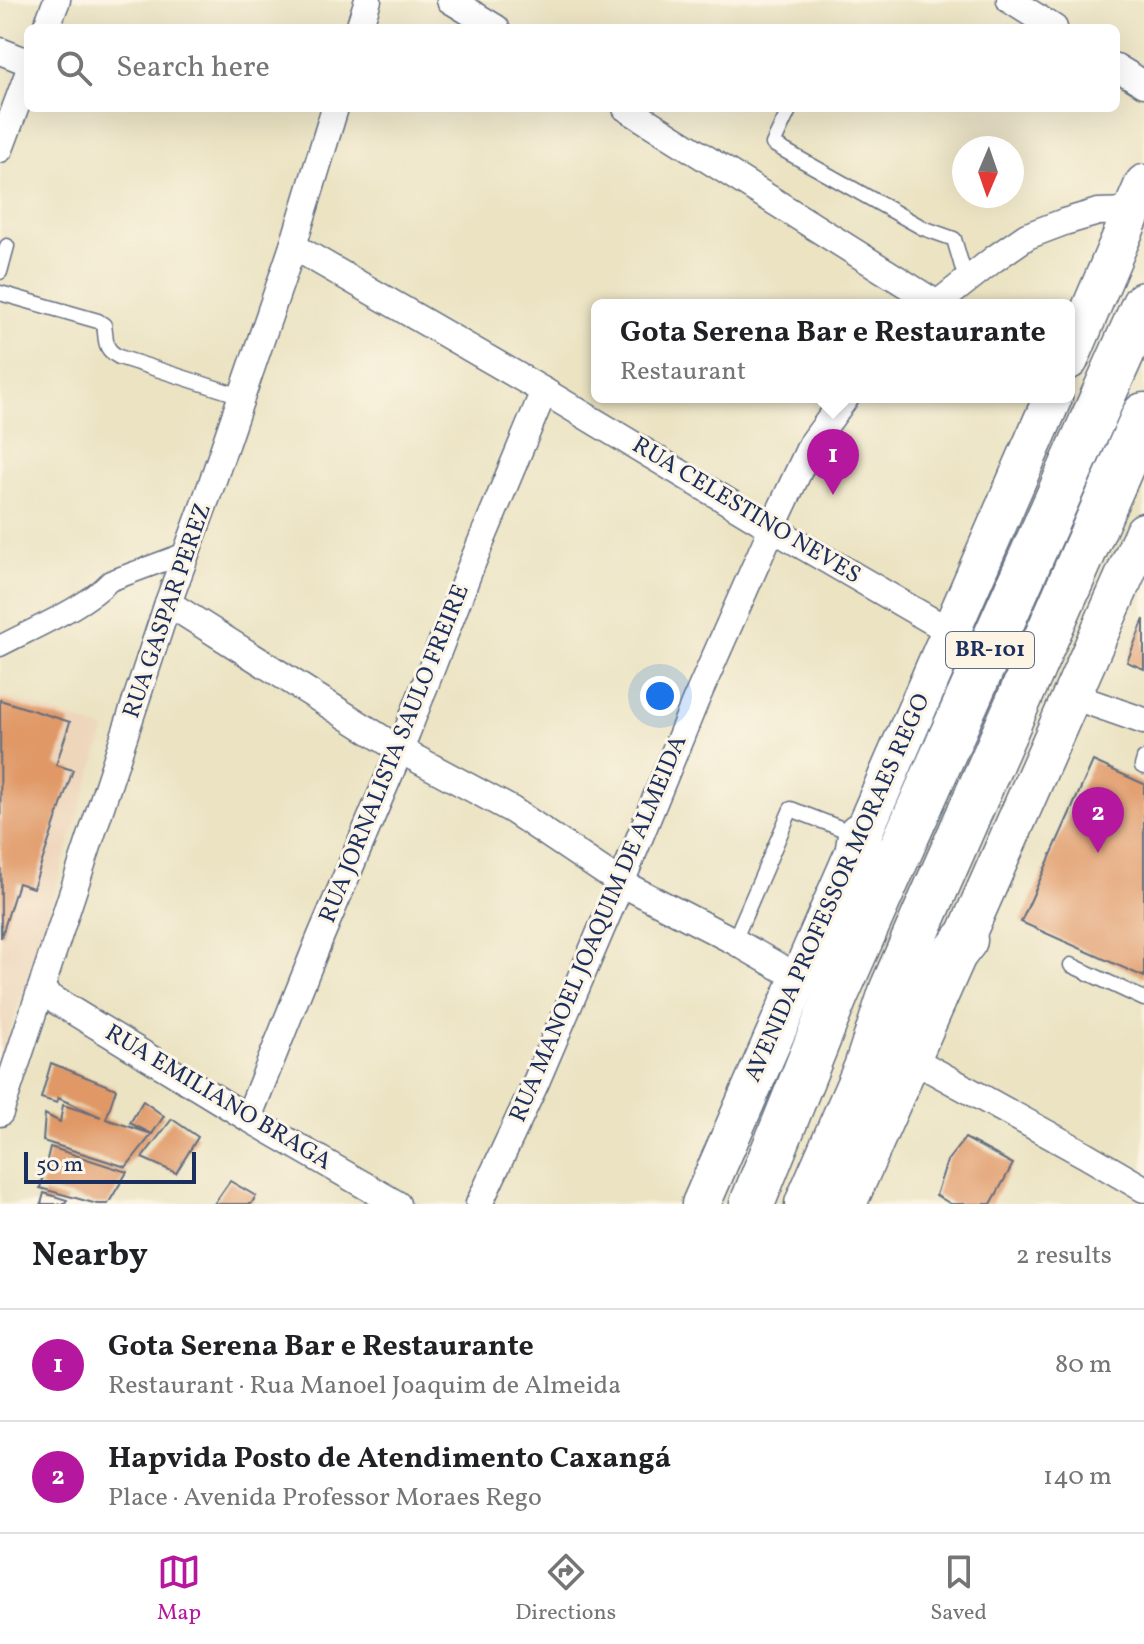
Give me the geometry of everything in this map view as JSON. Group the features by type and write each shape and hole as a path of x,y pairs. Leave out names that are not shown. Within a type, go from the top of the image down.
{"highway":[{"name":"BR-101","path":"752,1204 818,986 1144,304"},
{"name":"BR-101","path":"807,1204 866,1068 892,989 1144,415"},
{"path":"818,986 860,835"},
{"path":"866,1068 965,940"}],"main road":[{"path":"1075,346 1138,198"},
{"name":"AVENIDA PROFESSOR MORAES REGO","path":"860,835 1050,403"},
{"path":"847,1204 1144,532"},
{"name":"AVENIDA PROFESSOR MORAES REGO","path":"701,1204 818,986"}],"street":[{"path":"48,24 57,0"},
{"path":"360,24 368,0"},
{"path":"450,0 489,24"},
{"path":"1010,0 1048,24"},
{"path":"0,51 24,60"},
{"path":"1120,69 1144,84"},
{"path":"0,149 24,85"},
{"name":"RUA GASPAR PEREZ","path":"0,1113 168,603 293,246 334,112"},
{"path":"632,112 928,299"},
{"path":"942,299 1027,236 1138,198"},
{"name":"RUA CELESTINO NEVES","path":"293,246 951,632"},
{"name":"RUA JORNALISTA SAULO FREIRE","path":"248,1118 544,391"},
{"name":"RUA MANOEL JOAQUIM DE ALMEIDA","path":"479,1204 536,1082 695,702 772,528 811,445 842,403"},
{"path":"0,646 82,603 110,581 188,552"},
{"path":"168,603 400,750 512,810 621,883 818,986"},
{"path":"1072,696 1144,721"},
{"name":"RUA EMILIANO BRAGA","path":"40,991 248,1118 397,1204"},
{"path":"912,1059 1144,1189"}],"lane":[{"path":"788,112 773,144 923,228 954,239 966,280"},
{"path":"0,272 7,246"},
{"path":"0,293 98,321 104,325 110,352 119,357 241,396"},
{"path":"1144,759 1144,767"},
{"path":"734,941 791,809 860,835"},
{"path":"1071,965 1144,999"}],"shaded area":[{"path":"0,695 105,730 0,1064"}],"building":[{"path":"1144,619 1144,669 1127,662"},
{"path":"0,700 70,722 56,765 73,770 33,888 18,883 1,938"},
{"path":"1093,761 1144,784 1144,977 1021,922"},
{"path":"51,1063 116,1089 106,1119 152,1134 126,1167 43,1141 45,1114 60,1122 63,1105 101,1117 58,1098 57,1103 41,1098"},
{"path":"143,1101 164,1116 152,1134 130,1123"},
{"path":"172,1119 198,1137 176,1173 142,1158"},
{"path":"965,1138 1013,1164 991,1204 951,1204 936,1195 947,1161"},
{"path":"50,1147 127,1172 108,1204 97,1204 40,1188"},
{"path":"230,1181 256,1196 251,1204 214,1204"},
{"path":"44,1193 67,1200 65,1204 41,1204"}],"place":[{"name":"Gota Serena Bar e Restaurante","path":"833,495"},
{"name":"Hapvida Posto de Atendimento Caxangá","path":"1098,853"}]}
